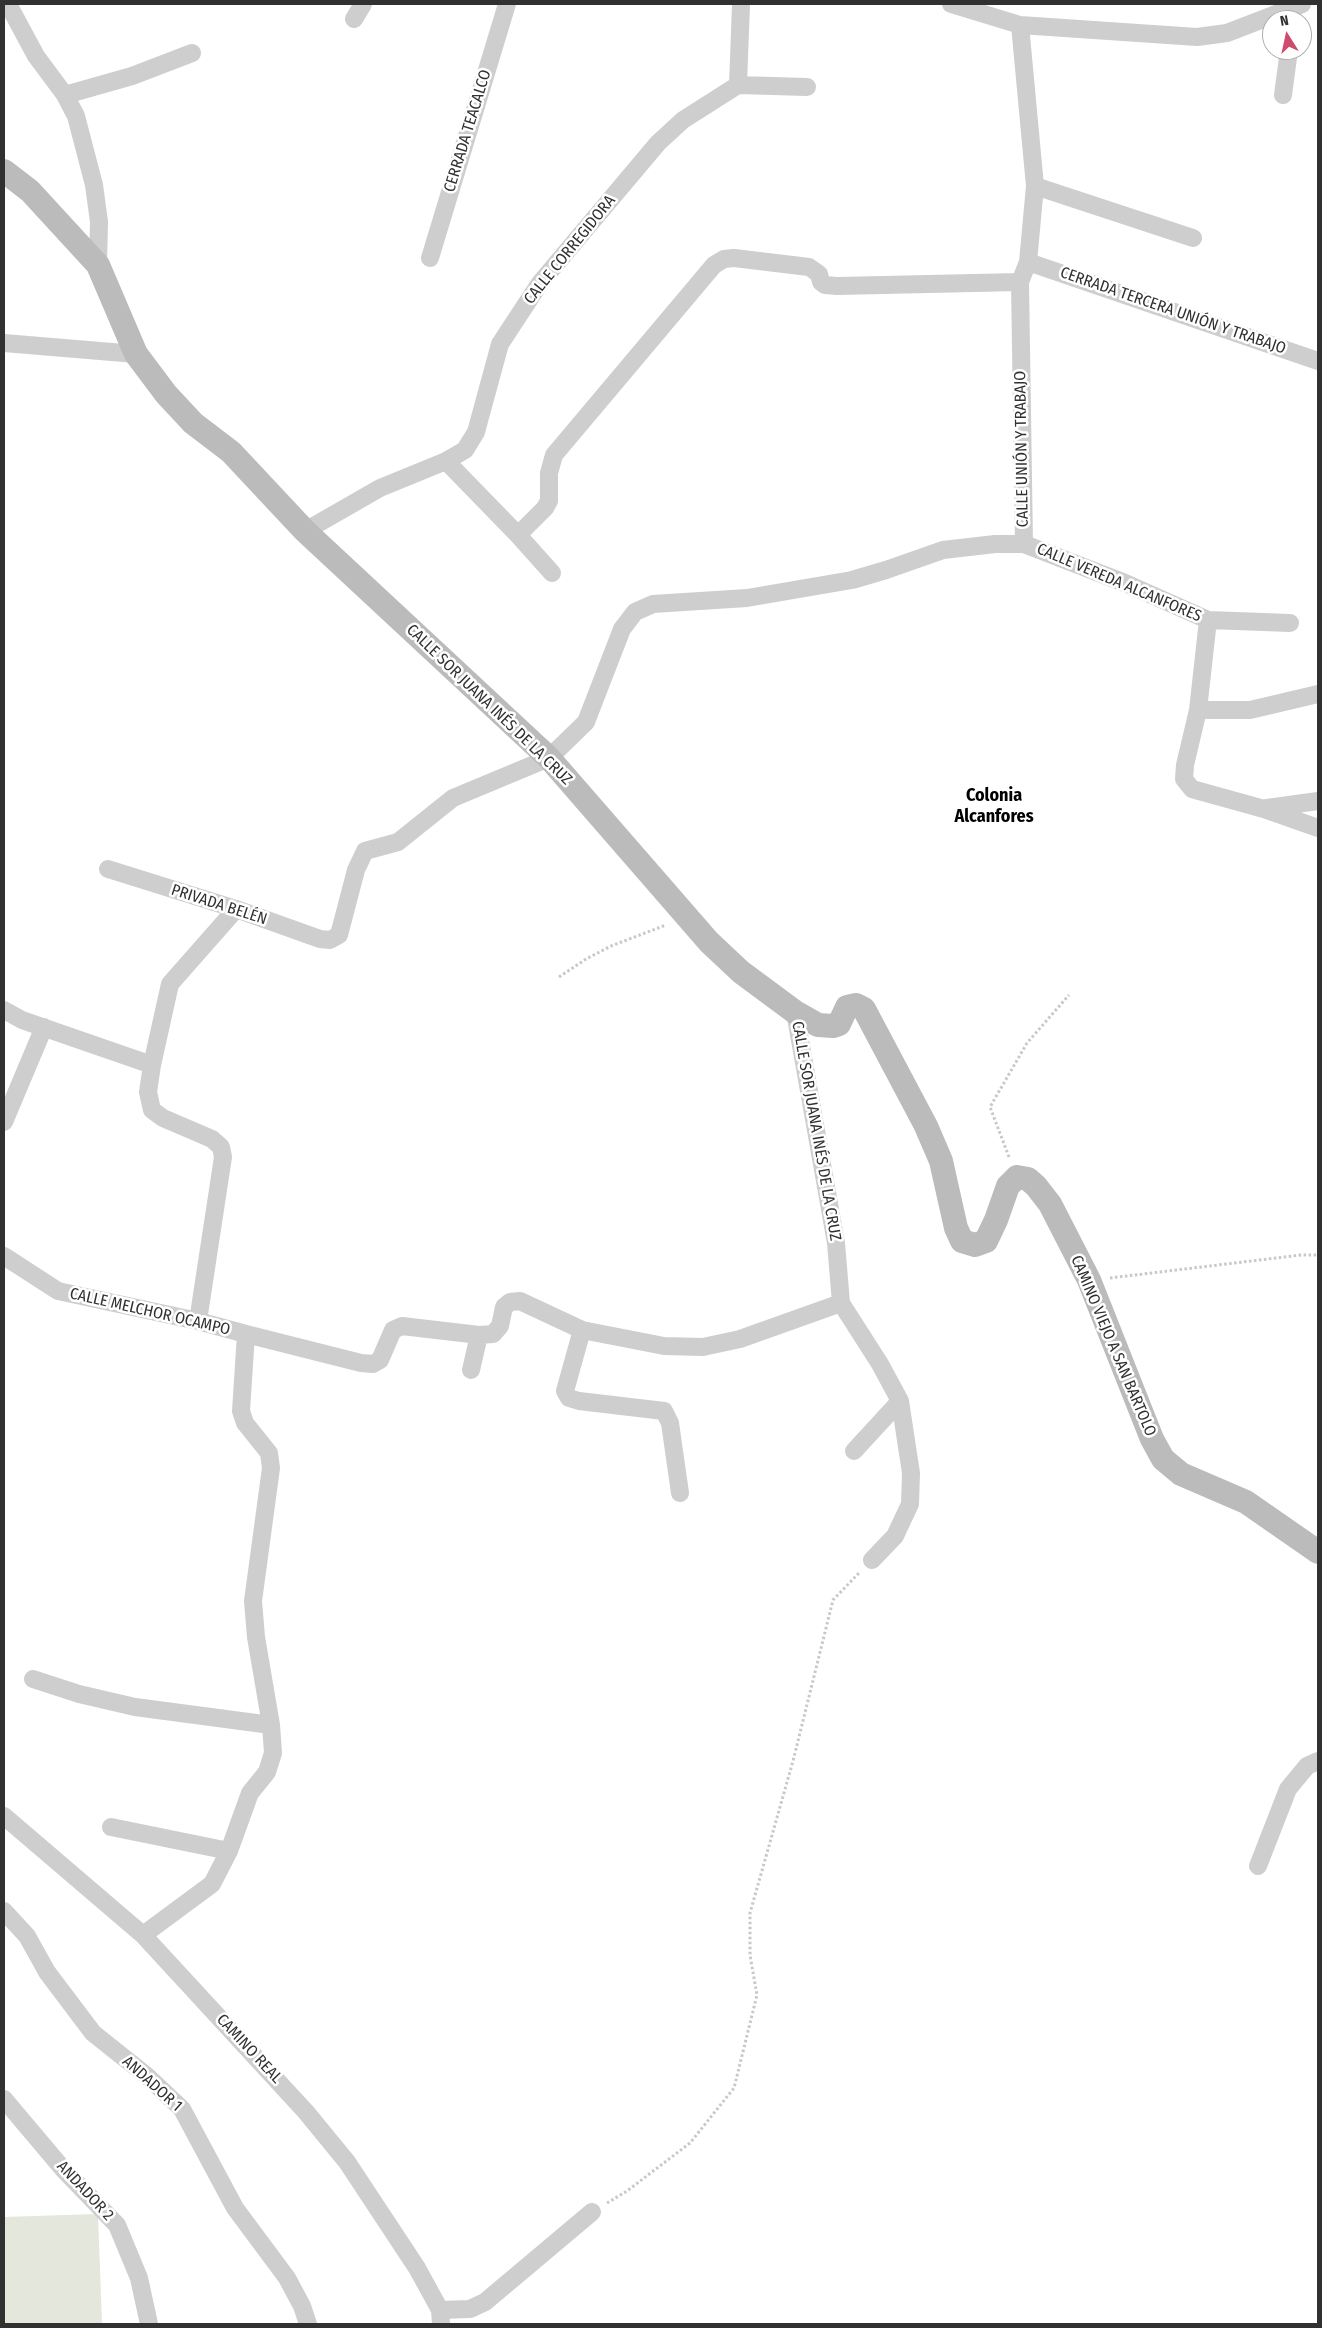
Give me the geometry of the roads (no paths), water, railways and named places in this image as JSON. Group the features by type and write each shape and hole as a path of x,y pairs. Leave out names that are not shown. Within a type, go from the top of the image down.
{"street":[{"path":"8,4 36,56 65,94 76,116 94,185 99,222 98,265"},
{"path":"354,19 363,4"},
{"name":"CERRADA TEACALCO","path":"430,258 507,4"},
{"path":"741,4 738,85 807,87"},
{"path":"951,4 974,8 1020,25 1197,37 1226,33 1262,12"},
{"name":"CALLE UNIÓN Y TRABAJO","path":"549,758 586,722 622,629 635,612 653,604 747,598 852,580 943,550 995,544 1024,544 1020,282 1028,262 1034,186 1020,25"},
{"path":"65,94 132,76 192,53"},
{"path":"1284,95 1288,60"},
{"name":"CALLE CORREGIDORA","path":"305,531 380,488 446,461 464,450 476,432 500,344 540,283 658,142 683,120 738,85"},
{"name":"CALLE SOR JUANA INÉS DE LA CRUZ","path":"4,171 30,191 98,265 136,354 166,394 193,423 232,452 305,531 549,758 709,942 741,972 795,1012 836,1243 841,1303"},
{"path":"1034,186 1193,238"},
{"path":"518,535 545,508 549,501 549,473 554,455 602,395 714,265 724,260 743,259 808,267 819,274 821,282 825,286 1020,282"},
{"name":"CERRADA TERCERA UNIÓN Y TRABAJO","path":"1028,262 1318,361"},
{"path":"4,343 136,354"},
{"path":"446,461 552,573"},
{"name":"CALLE VEREDA ALCANFORES","path":"1024,544 1125,583 1208,620 1198,710 1185,765 1184,779 1192,789 1264,808 1318,828"},
{"path":"1208,620 1290,623"},
{"path":"1198,710 1250,710 1318,694"},
{"name":"PRIVADA BELÉN","path":"108,869 236,909 320,939 330,940 339,934 356,870 365,851 398,842 453,798 549,758"},
{"path":"1264,808 1318,801"},
{"path":"198,1321 223,1157 220,1147 212,1139 163,1118 152,1110 148,1092 170,984 236,909"},
{"name":"CAMINO VIEJO A SAN BARTOLO","path":"795,1012 818,1025 833,1026 839,1024 847,1007 856,1006 864,1009 926,1126 941,1161 956,1228 962,1241 975,1245 986,1241 1008,1186 1017,1177 1028,1179 1036,1186 1050,1204 1089,1280 1152,1439 1163,1459 1181,1474 1246,1502 1318,1552"},
{"path":"4,1010 22,1020 152,1065"},
{"path":"4,1122 44,1027"},
{"name":"CALLE MELCHOR OCAMPO","path":"4,1256 58,1292 198,1321 361,1363 373,1364 380,1360 393,1330 402,1326 479,1335"},
{"path":"471,1370 479,1335 493,1334 500,1326 504,1307 510,1302 520,1301 582,1330 664,1346 703,1347 740,1339 841,1303 880,1364 900,1401 912,1473 910,1504 895,1536 872,1560"},
{"path":"582,1330 565,1391 569,1398 578,1401 664,1412 670,1423 680,1493"},
{"name":"CALLE MELCHOR OCAMPO","path":"143,1935 212,1884 229,1851 250,1793 267,1772 273,1753 271,1725 256,1637 253,1601 271,1468 269,1453 245,1423 241,1411 246,1334"},
{"path":"854,1451 900,1401"},
{"path":"33,1679 79,1694 135,1707 271,1725"},
{"path":"1258,1866 1288,1788 1307,1766 1318,1761"},
{"name":"CAMINO REAL","path":"4,1816 143,1935 306,2112 347,2162 417,2268 440,2317"},
{"path":"111,1827 229,1851"},
{"name":"ANDADOR 1","path":"4,1911 27,1936 47,1972 93,2033 147,2076 182,2109 235,2208 288,2278 302,2306 308,2324"},
{"name":"ANDADOR 2","path":"4,2099 63,2169 117,2225 139,2278 149,2324"},
{"path":"440,2317 470,2309 485,2302 592,2212"}],"district":[{"name":"Colonia Alcanfores","path":"994,806"}]}
